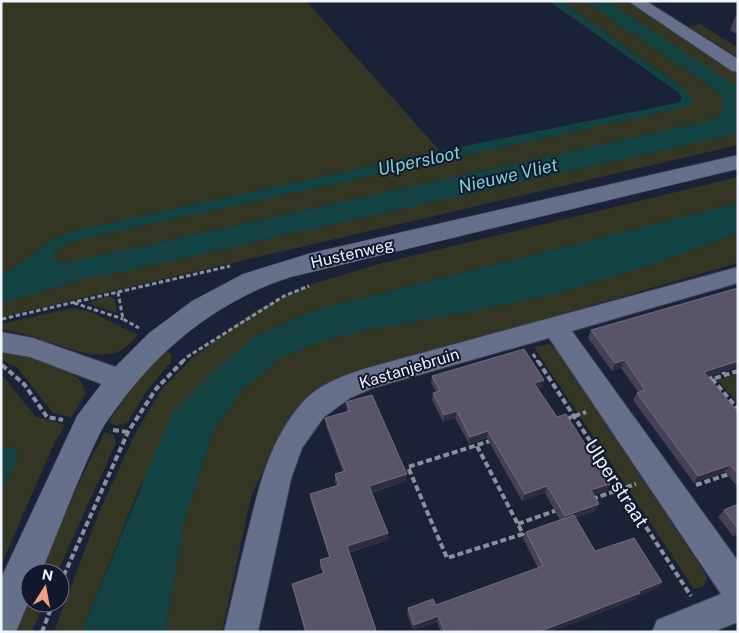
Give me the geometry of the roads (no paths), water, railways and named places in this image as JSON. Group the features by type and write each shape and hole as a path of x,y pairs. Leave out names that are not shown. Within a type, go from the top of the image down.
{"main road":[{"name":"Hustenweg","path":"1,621 88,425 136,361 175,326 253,281 311,262 738,162"}],"street":[{"path":"635,1 738,67"},
{"name":"Kastanjebruin","path":"241,632 276,479 290,442 314,409 340,390 367,379 554,325 738,275"},
{"path":"554,325 738,590"},
{"path":"1,342 33,348 120,380"},
{"path":"669,632 738,605"}],"water":[{"path":"549,1 561,1 688,92 694,100 687,107 82,239 68,243 60,248 54,255 53,260 64,263 704,122 720,114 724,106 721,96 716,90 585,1 607,1 736,86 738,88 738,132 108,275 97,275 1,304 1,277 55,238 77,230 440,151 677,103 682,99 679,93"},
{"path":"738,203 738,233 654,264 559,293 469,312 372,329 320,342 278,359 242,390 213,431 184,523 165,632 82,632 171,414 210,374 254,337 312,311"},
{"path":"9,447 16,451 18,457 1,493 1,449"}],"water label":[{"name":"Ulpersloot","path":"419,161"},
{"name":"Nieuwe Vliet","path":"508,176"}]}
